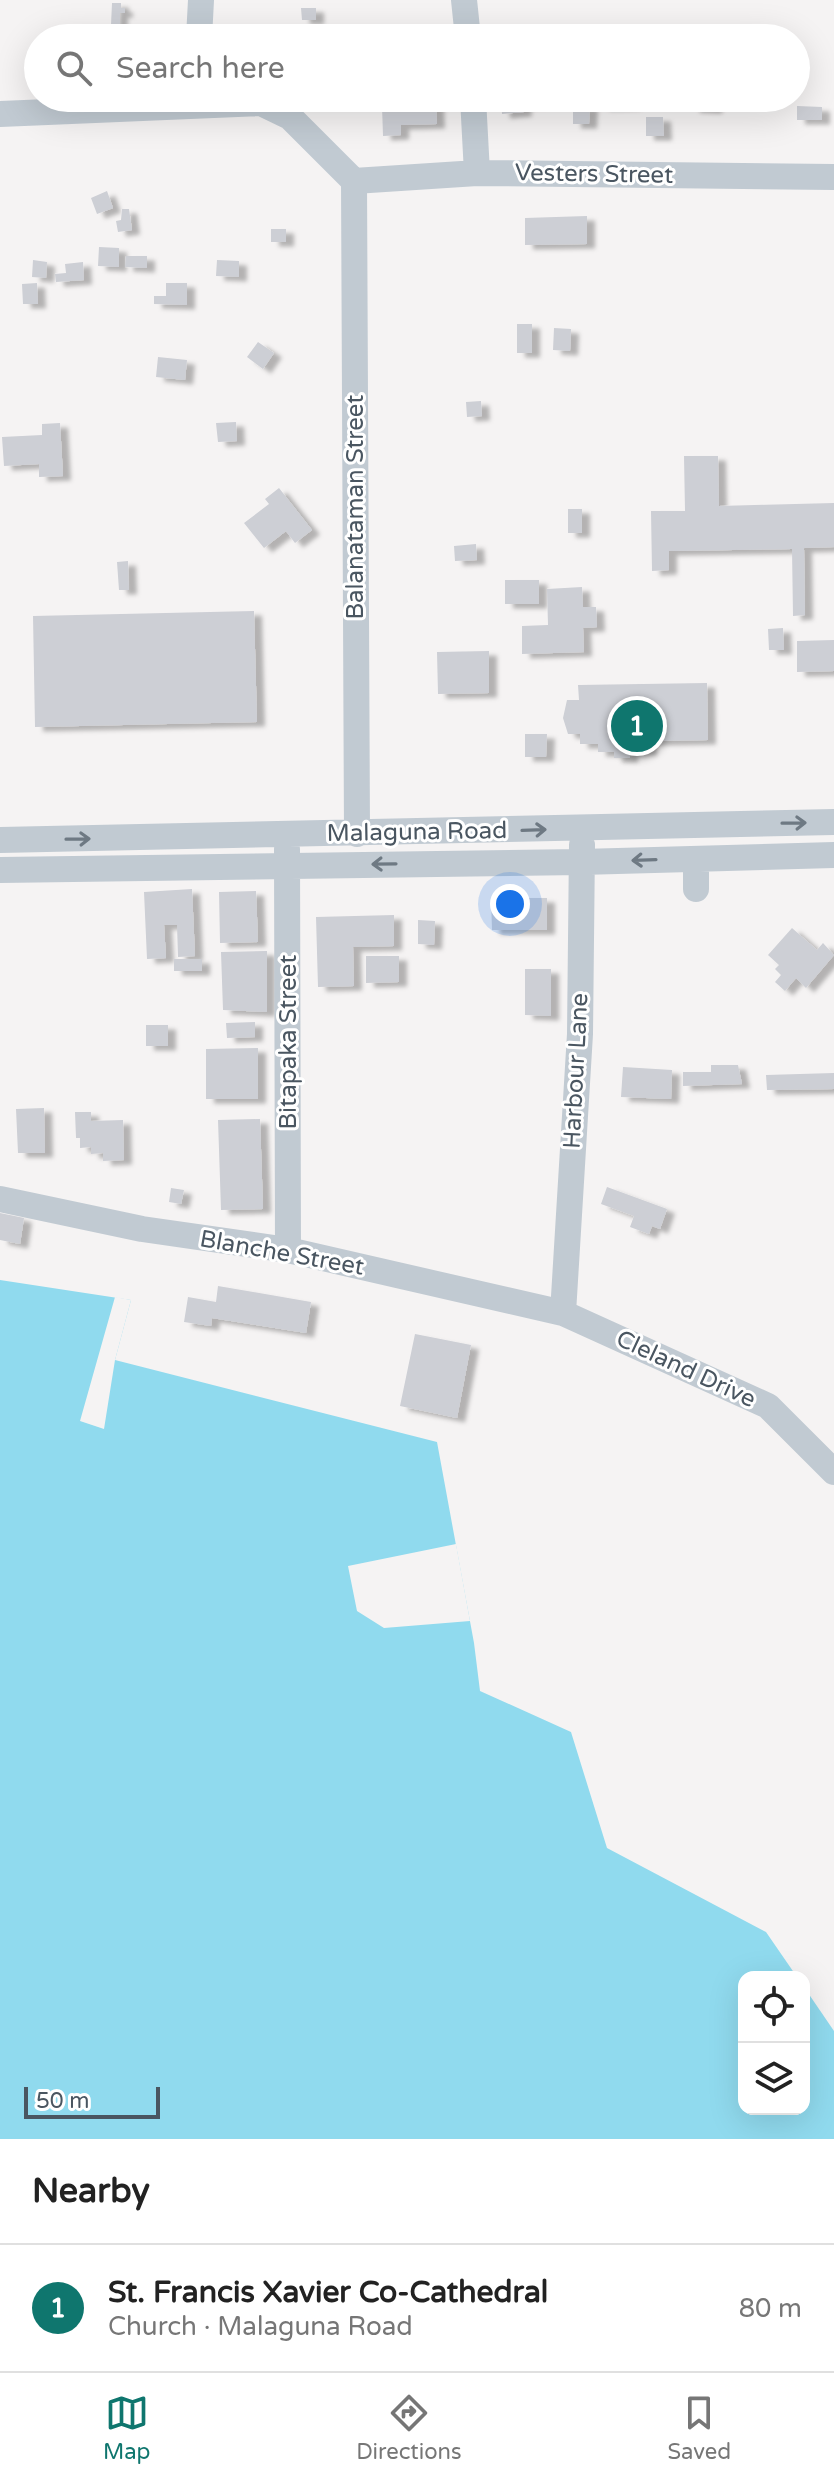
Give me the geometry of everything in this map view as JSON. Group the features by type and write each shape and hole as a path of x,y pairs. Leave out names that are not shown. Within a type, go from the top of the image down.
{"street":[{"path":"200,24 201,0"},
{"path":"464,0 467,24"},
{"path":"0,114 30,112"},
{"path":"283,112 354,181"},
{"path":"474,112 477,173"},
{"name":"Vesters Street","path":"354,181 477,173 834,177"},
{"name":"Balanataman Street","path":"354,181 357,834"},
{"name":"Malaguna Road","path":"0,840 834,822"},
{"name":"Harbour Lane","path":"563,1313 580,1034 583,828"},
{"name":"Bitapaka Street","path":"287,835 288,1250"},
{"name":"Malaguna Road","path":"0,870 581,862 834,855"},
{"path":"696,859 696,889"},
{"name":"Blanche Street","path":"0,1199 142,1229 288,1250 563,1313"},
{"name":"Cleland Drive","path":"563,1313 768,1406 834,1472"}],"water":[{"path":"0,1280 131,1300 115,1360 437,1442 480,1691 571,1732 607,1848 766,1932 793,1971 738,1971 738,2115 810,2115 810,1996 834,2031 834,2139 0,2139"}],"pier":[{"path":"115,1297 131,1300 115,1360 104,1429 80,1421"},
{"path":"456,1544 470,1621 384,1628 357,1611 348,1566"}],"building":[{"path":"112,3 121,3 125,13 120,13 120,24 111,24"},
{"path":"301,8 316,8 316,20 302,20"},
{"path":"810,107 822,107 822,120 797,120 797,112 810,112"},
{"path":"382,112 436,112 437,124 401,125 401,135 383,136"},
{"path":"573,112 590,112 589,124 573,124"},
{"path":"646,117 663,117 664,136 646,136"},
{"path":"107,191 113,208 97,214 91,198"},
{"path":"122,209 129,209 132,230 118,232 116,221 121,220"},
{"path":"587,216 587,244 525,245 525,218"},
{"path":"271,229 286,229 286,242 271,242"},
{"path":"99,247 119,248 119,267 98,266"},
{"path":"126,256 147,256 147,268 125,267"},
{"path":"33,260 47,262 46,278 32,277"},
{"path":"217,260 239,261 239,277 216,276"},
{"path":"83,262 84,280 56,282 55,274 66,273 65,264"},
{"path":"37,283 38,304 23,304 22,284"},
{"path":"166,283 187,283 187,305 154,304 154,296 166,296"},
{"path":"517,324 532,324 532,353 517,353"},
{"path":"554,328 571,329 570,351 553,350"},
{"path":"258,342 274,353 263,369 247,357"},
{"path":"158,357 187,360 185,380 156,377"},
{"path":"481,401 482,416 467,417 466,402"},
{"path":"236,422 237,441 218,442 216,423"},
{"path":"60,423 63,476 39,477 39,464 4,466 2,437 42,435 42,424"},
{"path":"684,456 718,456 719,506 834,503 834,547 804,548 805,615 793,616 792,549 669,551 669,570 652,571 651,511 685,511"},
{"path":"279,488 312,530 295,543 286,531 264,548 244,523 269,504 265,499"},
{"path":"568,509 582,509 582,533 568,533"},
{"path":"476,544 477,560 455,561 454,546"},
{"path":"128,561 129,590 119,590 117,562"},
{"path":"505,580 539,580 539,604 505,604"},
{"path":"582,587 583,607 596,607 597,627 583,628 584,652 522,654 522,626 548,625 547,589"},
{"path":"254,611 257,722 35,727 33,616"},
{"path":"783,628 784,650 769,650 768,629"},
{"path":"834,640 834,671 797,672 797,641"},
{"path":"489,651 489,693 438,694 437,652"},
{"path":"707,683 708,740 649,741 649,751 630,752 630,758 614,758 614,752 598,752 598,744 580,744 580,734 568,734 563,718 567,700 579,700 578,685"},
{"path":"525,734 547,734 546,757 525,757"},
{"path":"192,889 195,956 178,957 177,925 164,925 166,958 147,959 144,892"},
{"path":"256,891 258,942 220,943 219,892"},
{"path":"491,898 547,898 547,930 492,930"},
{"path":"394,915 394,946 353,947 354,986 318,987 316,917"},
{"path":"418,920 435,921 434,945 418,944"},
{"path":"792,928 817,950 823,943 834,955 806,988 796,978 785,991 775,982 781,975 775,969 779,965 768,955"},
{"path":"267,951 267,1012 223,1010 221,952"},
{"path":"366,956 399,956 399,982 366,983"},
{"path":"174,959 202,959 202,971 174,971"},
{"path":"525,969 551,969 551,1016 525,1015"},
{"path":"255,1022 255,1037 227,1038 226,1023"},
{"path":"146,1025 168,1025 168,1046 146,1046"},
{"path":"258,1048 258,1099 206,1099 206,1049"},
{"path":"711,1065 738,1065 742,1084 683,1086 683,1072 711,1072"},
{"path":"623,1067 672,1070 671,1099 621,1097"},
{"path":"834,1073 834,1089 767,1090 766,1075"},
{"path":"44,1108 45,1153 18,1153 16,1109"},
{"path":"75,1112 91,1112 91,1121 123,1120 124,1160 103,1161 103,1153 91,1154 91,1147 80,1148 80,1138 76,1138"},
{"path":"260,1119 263,1209 221,1210 218,1120"},
{"path":"607,1187 667,1209 660,1229 652,1226 649,1234 630,1227 634,1216 601,1204"},
{"path":"171,1188 184,1190 181,1204 169,1202"},
{"path":"0,1213 24,1218 20,1244 0,1240"},
{"path":"218,1286 311,1302 306,1333 212,1318 211,1326 184,1322 188,1297 216,1302"},
{"path":"415,1334 471,1345 457,1418 400,1406"}],"place":[{"name":"St. Francis Xavier Co-Cathedral","path":"637,726"}]}
